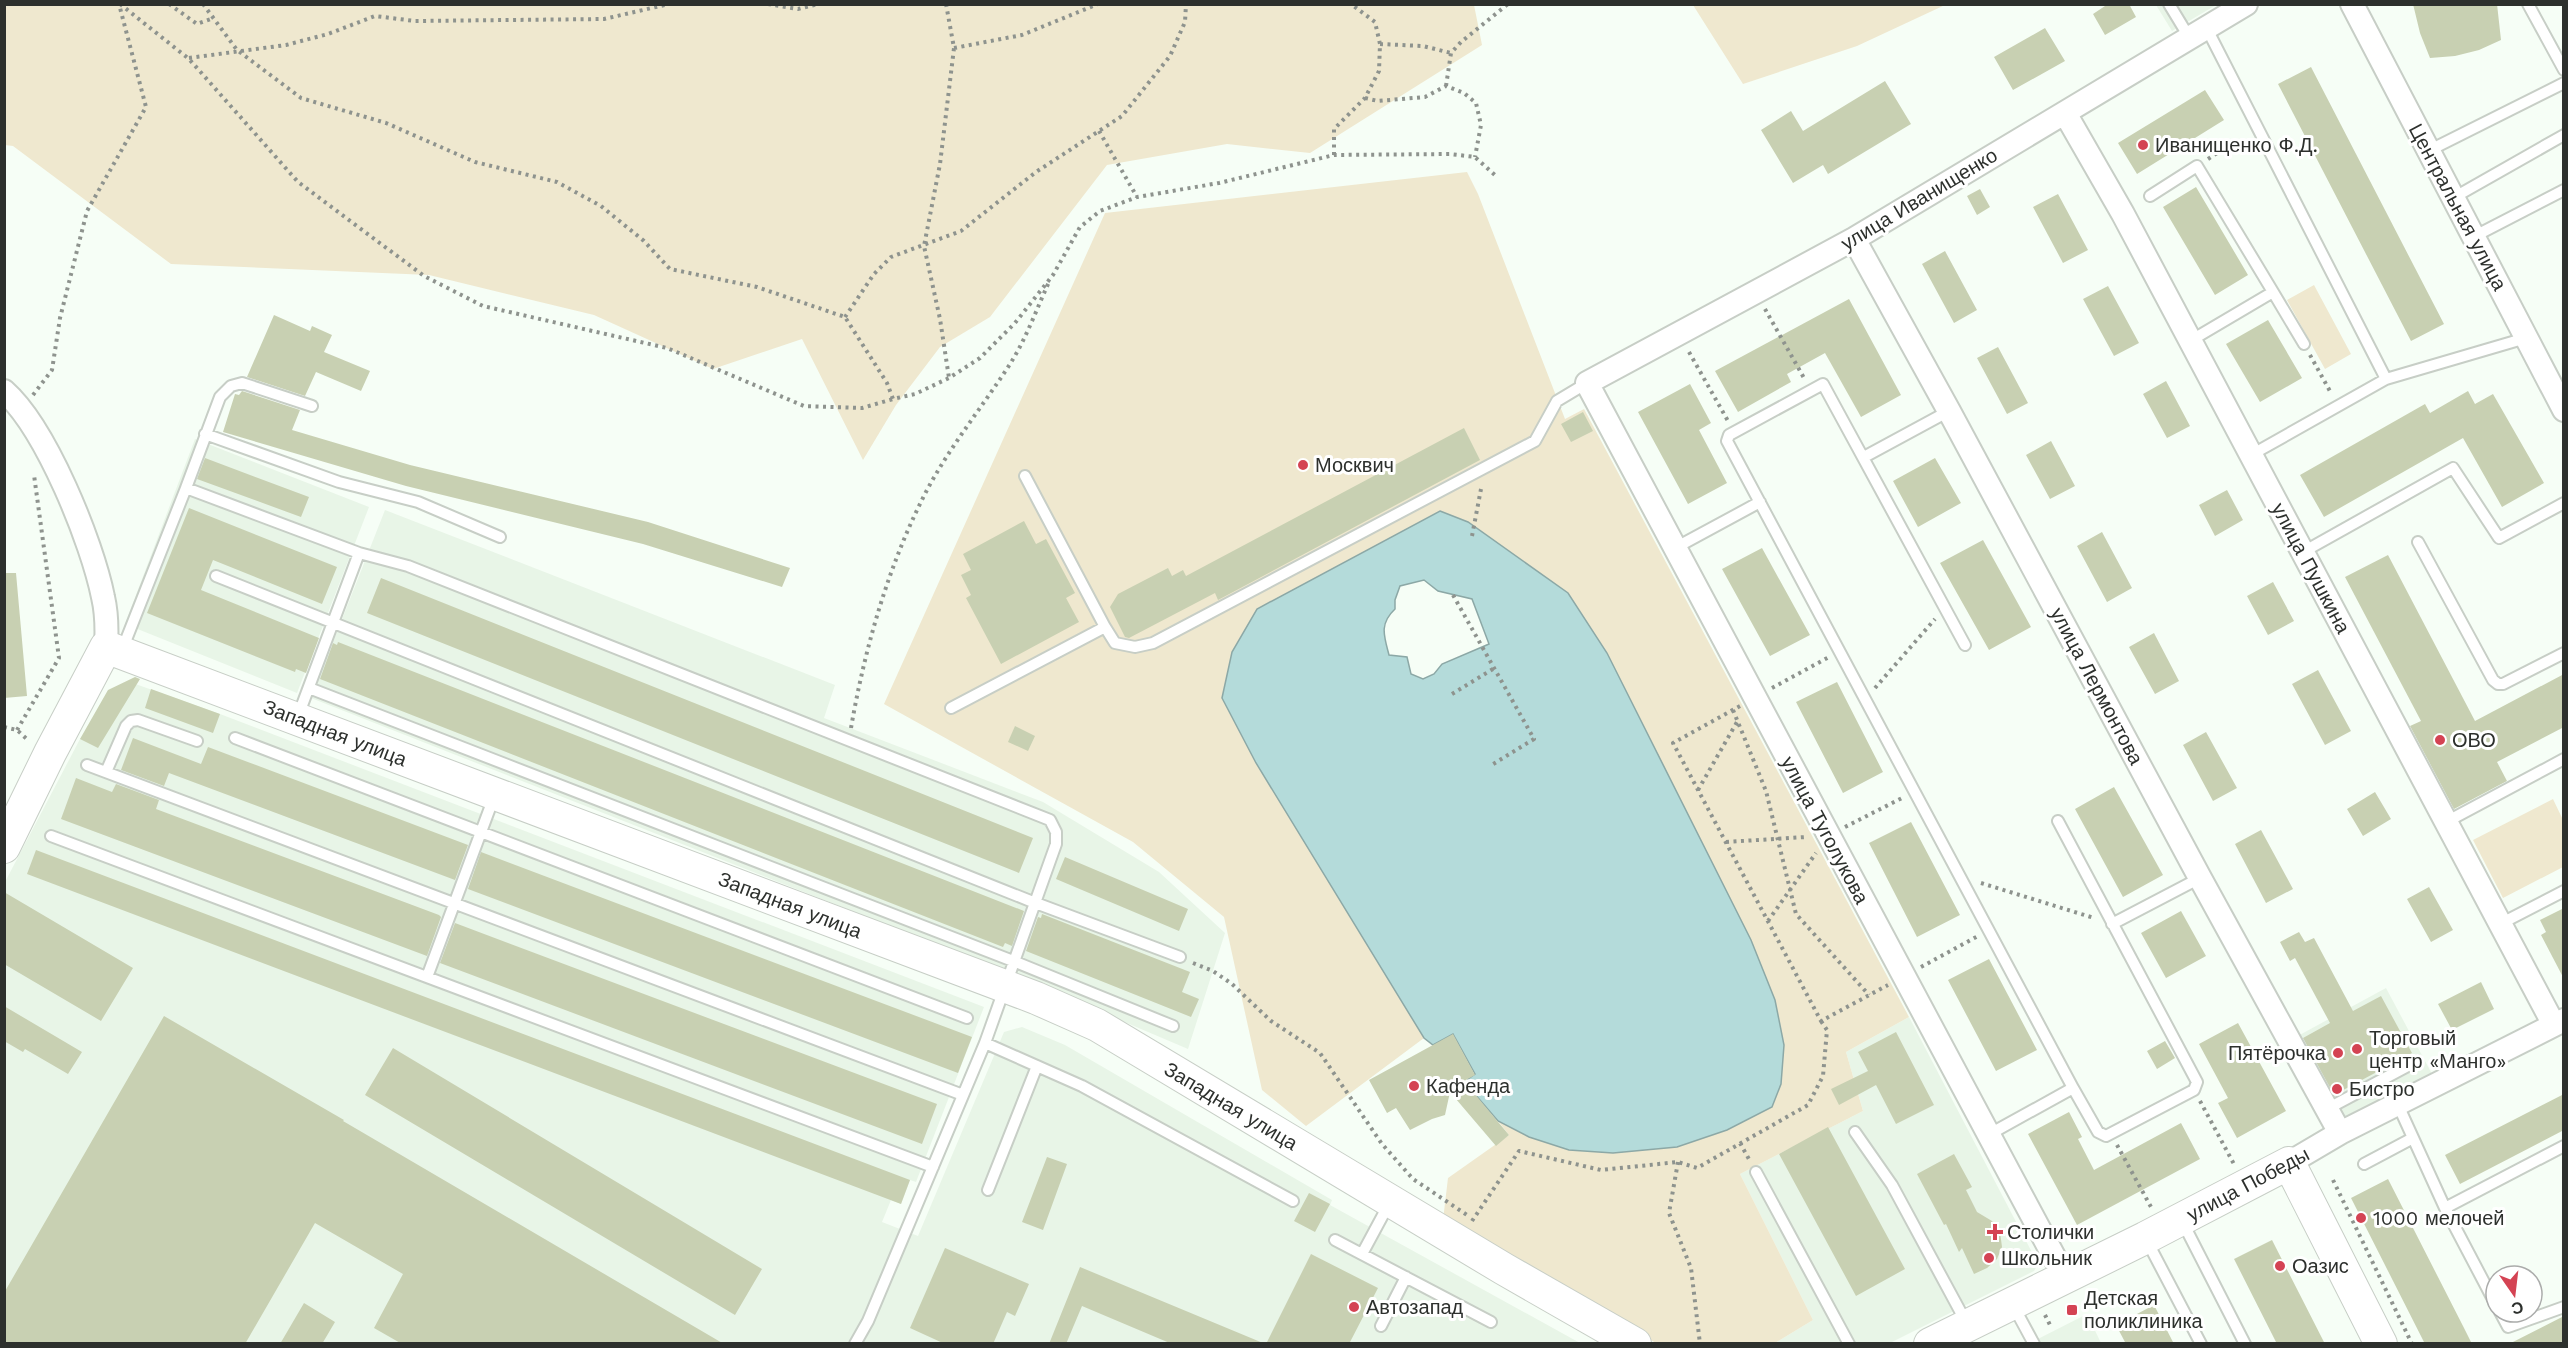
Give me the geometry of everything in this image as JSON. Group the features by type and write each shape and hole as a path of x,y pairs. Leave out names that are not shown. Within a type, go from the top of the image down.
{"street":[{"name":"улица Иванищенко","path":"1587,383 1854,239 2246,4"},
{"name":"Центральная улица","path":"2352,4 2564,410"},
{"name":"улица Пушкина","path":"2065,113 2123,214 2500,924 2559,1023"},
{"name":"улица Лермонтова","path":"1854,239 2340,1133"},
{"name":"улица Туголукова","path":"1587,383 2059,1266 2063,1278"},
{"path":"4,391 22,410 62,483 92,557 114,650 50,753 4,847"},
{"name":"Западная улица","path":"114,650 495,794 1009,974 1390,1202 1635,1344"},
{"name":"улица Победы","path":"1930,1344 2063,1278 2161,1224 2289,1163 2340,1133 2559,1023"},
{"path":"2289,1163 2381,1344"}],"lane":[{"path":"2169,4 2198,32 2386,379"},
{"path":"2528,4 2564,70"},
{"path":"2428,151 2564,83"},
{"path":"2452,198 2564,135"},
{"path":"2150,196 2197,166 2304,344"},
{"path":"2473,237 2564,190"},
{"path":"2190,341 2273,292"},
{"path":"2251,455 2386,379 2526,338"},
{"path":"114,650 186,488 220,397 231,386 242,383 312,406"},
{"path":"1025,476 1115,643 1135,647 1153,643 1535,441 1557,401 1587,383"},
{"path":"1965,645 1823,384 1726,438 2073,1088 2102,1136 2111,1134 2194,1090 2197,1082 2058,821"},
{"path":"1864,457 1949,411"},
{"path":"205,434 339,482 418,502 500,537"},
{"path":"2303,552 2453,468 2499,538 2564,503"},
{"path":"186,488 359,553 408,566 1050,820 1056,832 1056,844 1033,902 985,1043 868,1321 855,1344"},
{"path":"1675,548 1760,502"},
{"path":"2418,542 2493,680 2498,684 2504,684 2564,653"},
{"path":"297,719 359,553"},
{"path":"216,576 1033,902 1180,957"},
{"path":"951,708 1105,627"},
{"path":"309,688 1009,974 1173,1026"},
{"path":"106,772 126,726 131,721 138,720 197,741"},
{"path":"235,738 967,1018"},
{"path":"2446,822 2564,759"},
{"path":"87,765 963,1095"},
{"path":"427,977 495,794"},
{"path":"51,836 933,1167"},
{"path":"2112,924 2200,878"},
{"path":"2500,924 2564,891"},
{"path":"985,1043 1082,1086 1293,1201"},
{"path":"2327,1109 2417,1061"},
{"path":"988,1190 1037,1066"},
{"path":"1988,1136 2073,1088"},
{"path":"2398,1104 2445,1208 2484,1282"},
{"path":"1855,1132 1892,1185 1967,1325"},
{"path":"2364,1164 2413,1138"},
{"path":"2445,1208 2564,1146"},
{"path":"1756,1172 1849,1344"},
{"path":"1362,1254 1390,1202"},
{"path":"2161,1224 2200,1344"},
{"path":"2161,1224 2245,1344"},
{"path":"1335,1240 1491,1322"},
{"path":"1381,1326 1406,1277"},
{"path":"2012,1303 2034,1344"},
{"path":"2544,1314 2564,1307"}],"path":[{"path":"120,4 189,59 298,182 424,276 483,306 667,348 804,406 862,408 915,394 949,378 980,358 1015,323 1053,275"},
{"path":"22,410 52,370 60,318 87,211 146,107 120,4"},
{"path":"169,4 197,24 214,18"},
{"path":"202,4 237,50 301,98 386,123 475,162 558,182 601,206 644,241 670,269 757,287 845,317 888,383 893,399"},
{"path":"189,59 237,50 285,45 328,34 375,16 415,21 604,19 669,4"},
{"path":"768,4 798,9 818,4"},
{"path":"946,4 954,48 940,164 924,246 940,319 949,378"},
{"path":"954,48 1022,35 1098,4"},
{"path":"845,317 874,274 891,256 961,231 1036,172 1122,116 1170,56 1185,22 1186,4"},
{"path":"1334,155 1334,129 1365,98 1379,71 1380,44 1375,22 1351,4"},
{"path":"1446,86 1451,53 1461,42 1508,4"},
{"path":"1380,44 1423,46 1451,53"},
{"path":"1365,98 1378,101 1425,97 1446,86 1464,93 1476,103 1481,125 1475,157"},
{"path":"1099,131 1137,197"},
{"path":"2197,166 2231,144"},
{"path":"849,741 857,694 891,571 927,490 967,424 1011,362 1053,275 1080,227 1100,211 1137,197 1219,183 1334,155 1450,154 1475,157 1497,177"},
{"path":"1762,303 1811,389"},
{"path":"1684,344 1734,432"},
{"path":"2304,344 2338,406"},
{"path":"17,730 59,658 33,468"},
{"path":"1472,536 1481,489"},
{"path":"1453,595 1534,739 1490,766"},
{"path":"1865,699 1945,607"},
{"path":"1180,957 1213,971 1232,984 1271,1021 1320,1053 1382,1144 1413,1179 1474,1219 1519,1151 1601,1170 1678,1162 1697,1168 1808,1105 1823,1076 1827,1030 1673,743 1839,651"},
{"path":"1452,694 1493,669"},
{"path":"1733,710 1766,791 1796,914 1869,995"},
{"path":"1698,790 1738,722"},
{"path":"4,727 17,730 37,747"},
{"path":"1726,842 1828,836"},
{"path":"1960,877 2112,924"},
{"path":"1821,1021 1989,930"},
{"path":"2194,1090 2239,1172"},
{"path":"2111,1134 2161,1224"},
{"path":"1678,1162 1669,1213 1691,1268 1700,1344"},
{"path":"2333,1180 2412,1344"}],"shaded area":[{"path":"5,5 1474,5 1482,45 1310,153 1227,144 1107,165 990,317 940,347 896,405 863,460 802,339 713,369 594,315 429,275 171,264 13,146 5,145"},
{"path":"1693,5 1945,5 1857,46 1743,84"},
{"path":"2156,5 2216,5 2172,31"},
{"name":"Москвич","path":"1467,172 1478,194 1565,419 1584,409 1909,1017 1846,1052 1863,1111 1740,1174 1813,1320 1775,1343 1656,1343 1443,1220 1448,1178 1509,1135 1498,1121 1529,1137 1569,1150 1613,1153 1677,1147 1781,1084 1784,1045 1775,1000 1607,653 1568,593 1468,522 1257,609 1232,652 1222,698 1256,763 1424,1038 1306,1126 1262,1090 1224,917 1133,842 884,704 1105,213"},
{"path":"2314,285 2351,354 2325,369 2287,300"},
{"path":"195,439 369,507 297,693 125,624"},
{"path":"385,510 835,685 824,718 1043,802 1159,872 1225,933 1188,1049 1000,969 311,698"},
{"path":"127,681 220,714 984,1007 916,1182 910,1180 901,1204 891,1200 882,1222 918,1236 1004,1032 1022,1027 1065,1045 1332,1200 1330,1205 1580,1343 5,1344 5,882 80,739"},
{"path":"2553,799 2563,820 2563,867 2503,898 2473,840"},
{"path":"2386,988 2433,1076 2340,1123 2294,1038"},
{"path":"1909,1017 2038,1264 2034,1271 1890,1343 1775,1343 1813,1320 1740,1174 1863,1111 1846,1052"},
{"path":"2087,1314 2101,1343 2028,1344"}],"water":[{"path":"1440,511 1468,522 1568,593 1607,653 1751,940 1775,1000 1784,1045 1781,1084 1772,1107 1727,1130 1677,1147 1613,1153 1569,1150 1529,1137 1498,1121 1467,1085 1468,1079 1475,1074 1453,1034 1433,1045 1424,1038 1256,763 1222,698 1232,652 1257,609","holes":["1424,580 1438,591 1472,599 1489,644 1442,664 1434,674 1423,679 1411,674 1407,657 1389,655 1384,630 1387,620 1395,609 1395,600 1400,586"]}],"building":[{"path":"2108,4 2129,4 2136,17 2105,35 2093,14"},
{"path":"2413,4 2497,4 2501,40 2479,50 2455,56 2430,58 2420,33"},
{"path":"2045,28 2065,61 2013,90 1994,57"},
{"path":"2311,67 2444,324 2411,341 2278,84"},
{"path":"1885,81 1911,124 1828,174 1823,165 1793,183 1761,130 1791,111 1803,131"},
{"path":"2205,90 2224,120 2137,174 2118,143"},
{"path":"2196,187 2248,275 2215,295 2163,207"},
{"path":"1980,189 1990,207 1977,215 1967,196"},
{"path":"2058,194 2088,250 2063,263 2033,207"},
{"path":"1945,251 1977,310 1954,323 1922,264"},
{"path":"2108,286 2139,343 2114,356 2083,299"},
{"path":"1849,299 1901,395 1861,417 1825,353 1787,374 1791,382 1738,412 1715,371"},
{"path":"274,315 310,331 312,326 332,335 324,352 370,371 361,391 316,372 305,396 247,377"},
{"path":"2268,320 2302,378 2260,402 2226,344"},
{"path":"1998,347 2028,403 2007,414 1977,358"},
{"path":"2166,381 2190,426 2167,438 2143,394"},
{"path":"1690,384 1711,423 1699,430 1727,483 1688,504 1638,412"},
{"path":"242,391 300,410 292,430 410,465 648,522 790,568 782,587 643,544 406,486 223,432 235,394 239,395"},
{"path":"2468,391 2475,404 2493,394 2544,483 2502,507 2463,438 2324,517 2300,475 2425,404 2430,413"},
{"path":"1583,412 1593,431 1571,442 1561,424"},
{"path":"1464,428 1480,460 1218,600 1215,593 1129,638 1125,637 1110,607 1118,594 1168,568 1172,576 1183,570 1186,576"},
{"path":"2051,441 2075,486 2050,499 2026,455"},
{"path":"205,458 309,497 301,517 197,479"},
{"path":"1935,458 1961,503 1918,527 1893,481"},
{"path":"2227,490 2243,520 2215,536 2199,505"},
{"path":"189,508 337,567 322,604 213,560 201,590 319,638 306,673 296,669 295,672 147,613"},
{"path":"1024,521 1036,544 1046,539 1075,593 1066,598 1079,622 1001,664 966,598 971,595 961,575 971,570 963,554"},
{"path":"2102,532 2132,588 2107,602 2077,546"},
{"path":"1983,540 2031,627 1989,650 1940,563"},
{"path":"1762,548 1810,635 1770,656 1722,569"},
{"path":"2388,555 2475,721 2564,674 2564,727 2497,762 2507,781 2454,809 2410,726 2421,721 2345,577"},
{"path":"4,573 16,573 27,696 4,698"},
{"path":"381,578 1033,838 1019,873 367,613"},
{"path":"2273,582 2294,621 2268,635 2247,596"},
{"path":"2154,633 2179,681 2155,694 2129,647"},
{"path":"338,642 1024,911 1012,946 1005,943 1003,947 320,679 333,643 337,645"},
{"path":"2318,670 2351,731 2325,745 2292,684"},
{"path":"135,677 140,679 98,748 80,739 108,690"},
{"path":"1837,682 1883,772 1843,793 1796,702"},
{"path":"151,689 220,714 213,733 145,708"},
{"path":"1015,726 1035,736 1028,751 1008,742"},
{"path":"2206,732 2237,788 2213,801 2183,745"},
{"path":"133,738 201,764 208,747 468,845 455,880 169,773 164,786 121,770"},
{"path":"76,778 112,792 116,784 159,800 156,809 439,915 441,917 427,956 61,819"},
{"path":"2114,787 2163,875 2123,897 2075,809"},
{"path":"2375,792 2391,819 2363,836 2347,809"},
{"path":"1911,822 1960,915 1917,937 1869,843"},
{"path":"2261,830 2293,889 2266,903 2235,844"},
{"path":"36,850 910,1180 901,1204 27,874"},
{"path":"481,852 972,1037 958,1073 468,889"},
{"path":"1065,857 1188,909 1179,931 1056,879"},
{"path":"2429,887 2453,930 2431,942 2407,899"},
{"path":"4,892 133,968 101,1021 4,964"},
{"path":"2564,908 2564,979 2541,935 2546,932 2540,920"},
{"path":"2181,911 2206,956 2166,978 2141,933"},
{"path":"1042,914 1190,972 1182,992 1199,999 1191,1017 1026,951 1038,917 1041,918"},
{"path":"455,923 937,1104 922,1144 440,963"},
{"name":"Торговый центр «Манго»","path":"2299,932 2305,942 2314,938 2353,1011 2381,996 2412,1053 2334,1095 2303,1038 2330,1023 2295,958 2290,961 2280,942"},
{"path":"1989,959 2037,1050 1996,1071 1948,980"},
{"path":"2481,982 2494,1009 2452,1030 2438,1004"},
{"path":"4,1006 82,1052 68,1074 25,1049 23,1052 4,1041"},
{"path":"164,1016 724,1344 402,1344 374,1328 403,1274 315,1223 245,1344 4,1344 4,1293"},
{"path":"2238,1023 2286,1111 2237,1138 2218,1103 2228,1098 2199,1044"},
{"path":"1896,1032 1934,1105 1896,1124 1876,1085 1839,1105 1831,1089 1868,1071 1858,1052"},
{"name":"Кафенда","path":"1453,1034 1475,1075 1464,1081 1509,1135 1496,1146 1450,1092 1445,1115 1410,1130 1396,1108 1387,1113 1369,1080"},
{"path":"2165,1041 2175,1058 2157,1069 2147,1051"},
{"path":"393,1048 762,1269 735,1315 365,1095"},
{"path":"2564,1094 2564,1130 2460,1184 2445,1155"},
{"path":"2069,1112 2082,1137 2078,1139 2094,1170 2181,1123 2200,1159 2077,1225 2028,1134"},
{"path":"1828,1127 1905,1269 1856,1296 1779,1154"},
{"path":"1954,1154 1972,1187 1966,1190 1977,1212 1992,1221 2000,1232 2002,1247 1997,1259 1987,1268 1974,1274 1962,1248 1959,1252 1946,1224 1944,1225 1917,1174"},
{"path":"1047,1157 1067,1164 1043,1230 1022,1222"},
{"path":"2388,1179 2472,1344 2425,1344 2351,1198"},
{"path":"1309,1193 1330,1204 1315,1232 1294,1221"},
{"path":"2272,1240 2325,1344 2277,1344 2234,1259"},
{"path":"945,1248 1029,1284 1015,1316 1007,1312 993,1344 945,1344 910,1328"},
{"path":"1311,1254 1378,1288 1349,1344 1266,1344"},
{"path":"1080,1267 1263,1344 1172,1344 1082,1306 1066,1344 1049,1344"},
{"path":"304,1303 335,1322 322,1344 280,1344"},
{"path":"2154,1305 2174,1344 2126,1344 2116,1325"},
{"path":"2564,1316 2564,1344 2509,1344"}],"place":[{"name":"Иванищенко Ф.Д.","path":"2143,145"},
{"name":"Москвич","path":"1303,465"},
{"name":"ОВО","path":"2440,740"},
{"name":"Торговый центр «Манго»","path":"2357,1049"},
{"name":"Пятёрочка","path":"2338,1053"},
{"name":"Кафенда","path":"1414,1086"},
{"name":"Бистро","path":"2337,1089"},
{"name":"1000 мелочей","path":"2361,1218"},
{"name":"Столички","path":"1995,1232"},
{"name":"Школьник","path":"1989,1258"},
{"name":"Оазис","path":"2280,1266"},
{"name":"Автозапад","path":"1354,1307"},
{"name":"Детская поликлиника","path":"2072,1310"}]}
